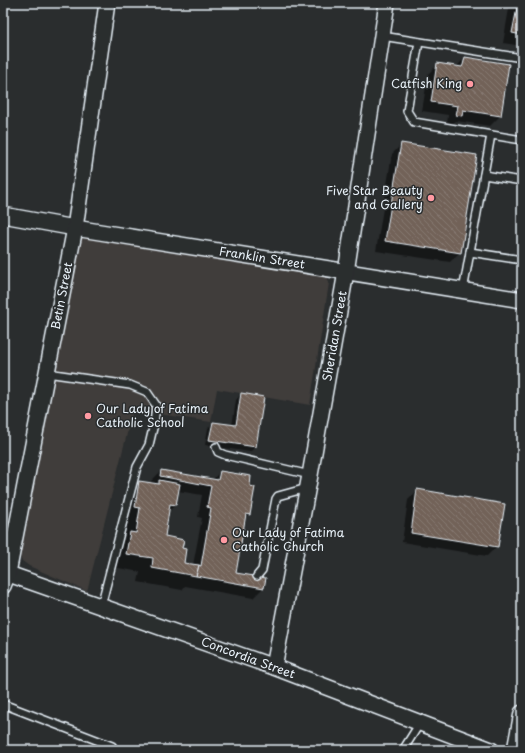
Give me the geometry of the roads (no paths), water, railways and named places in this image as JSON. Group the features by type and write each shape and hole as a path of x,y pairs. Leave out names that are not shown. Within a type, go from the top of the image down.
{"street":[{"name":"Betin Street","path":"5,577 75,228 107,3"},
{"name":"Sheridan Street","path":"274,667 346,272 387,3"},
{"name":"Franklin Street","path":"3,215 522,300"},
{"name":"Concordia Street","path":"5,577 101,606 274,667 484,749"},
{"path":"515,750 522,713"}],"lane":[{"path":"382,36 522,58"},
{"path":"419,42 407,111 414,122 522,140"},
{"path":"463,291 491,135"},
{"path":"484,175 522,180"},
{"path":"470,252 522,260"},
{"path":"47,373 130,385 147,392 156,405 154,424 149,445 137,467 101,606"},
{"path":"216,447 218,452 224,455 309,481"},
{"path":"257,576 262,570 276,499 278,496 309,481"},
{"path":"3,704 112,746 111,750"},
{"path":"403,750 420,723"}],"place":[{"name":"Catfish King","path":"470,84"},
{"name":"Five Star Beauty and Gallery","path":"431,198"},
{"name":"Our Lady of Fatima Catholic School","path":"88,416"},
{"name":"Our Lady of Fatima Catholic Church","path":"224,540"}]}
